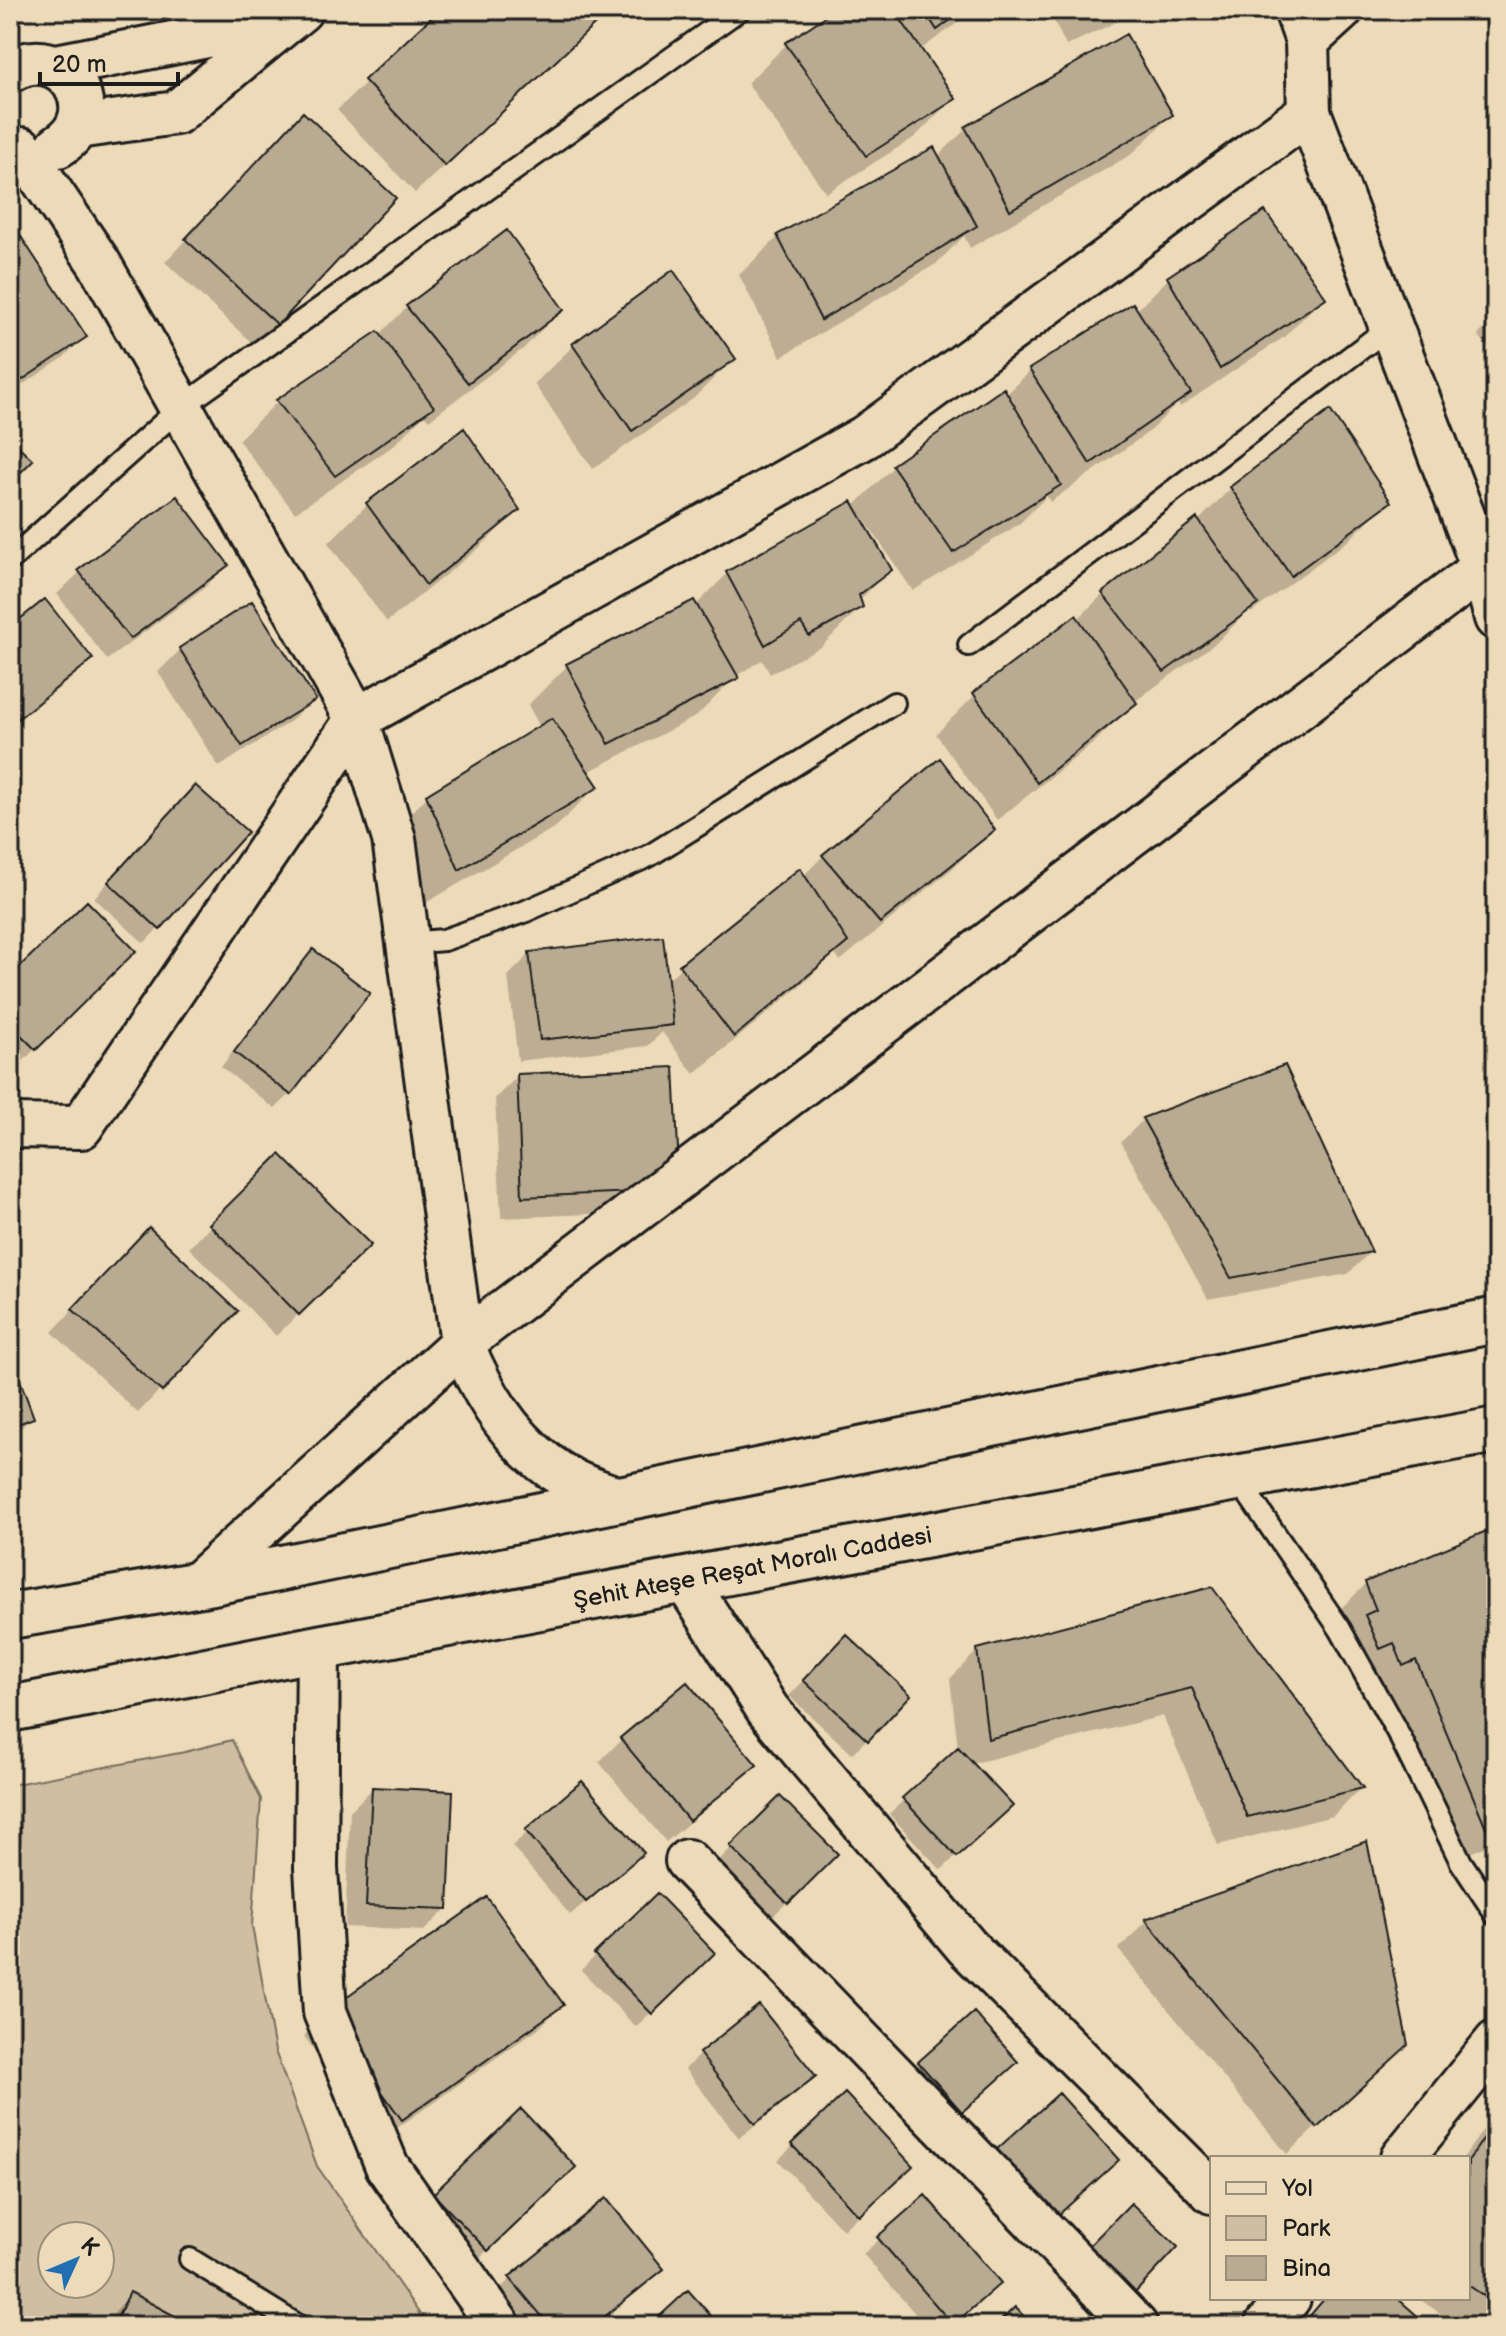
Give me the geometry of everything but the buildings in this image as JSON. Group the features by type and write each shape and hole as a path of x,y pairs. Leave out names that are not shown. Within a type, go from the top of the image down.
{"main road":[{"path":"10,1616 196,1585 1496,1320"},
{"name":"Şehit Ateşe Reşat Moralı Caddesi","path":"10,1709 318,1648 1496,1430"}],"street":[{"path":"1341,10 1301,26 1309,112 1391,326 1490,563 1496,618"},
{"path":"24,63 187,39 295,15"},
{"path":"13,145 34,152 51,150 72,134 176,113 295,15"},
{"path":"24,63 70,77 79,92 81,110 72,134 99,263"},
{"path":"10,1126 81,1127 357,719 865,437 1309,112"},
{"path":"13,145 99,263 357,719 394,839 462,1343 474,1373 500,1415 528,1450 573,1481 619,1499"},
{"path":"196,1585 462,1343 1490,563"},
{"path":"685,1580 768,1710 967,1947 1210,2190"},
{"path":"318,1648 316,1868 325,2012 387,2166 499,2326"},
{"path":"687,1861 1136,2326"},
{"path":"1404,2156 1496,2042"},
{"path":"1266,2326 1287,2300"}],"lane":[{"path":"10,560 180,408 739,10"},
{"path":"969,645 1391,326"},
{"path":"407,943 444,940 526,911 649,856 894,703"},
{"path":"1237,1478 1340,1629 1401,1739 1461,1862 1496,1915"},
{"path":"190,2259 299,2326"}],"green space":[{"path":"232,1740 261,1799 252,1926 275,2051 317,2166 428,2326 10,2326 10,1785 185,1752"}]}
